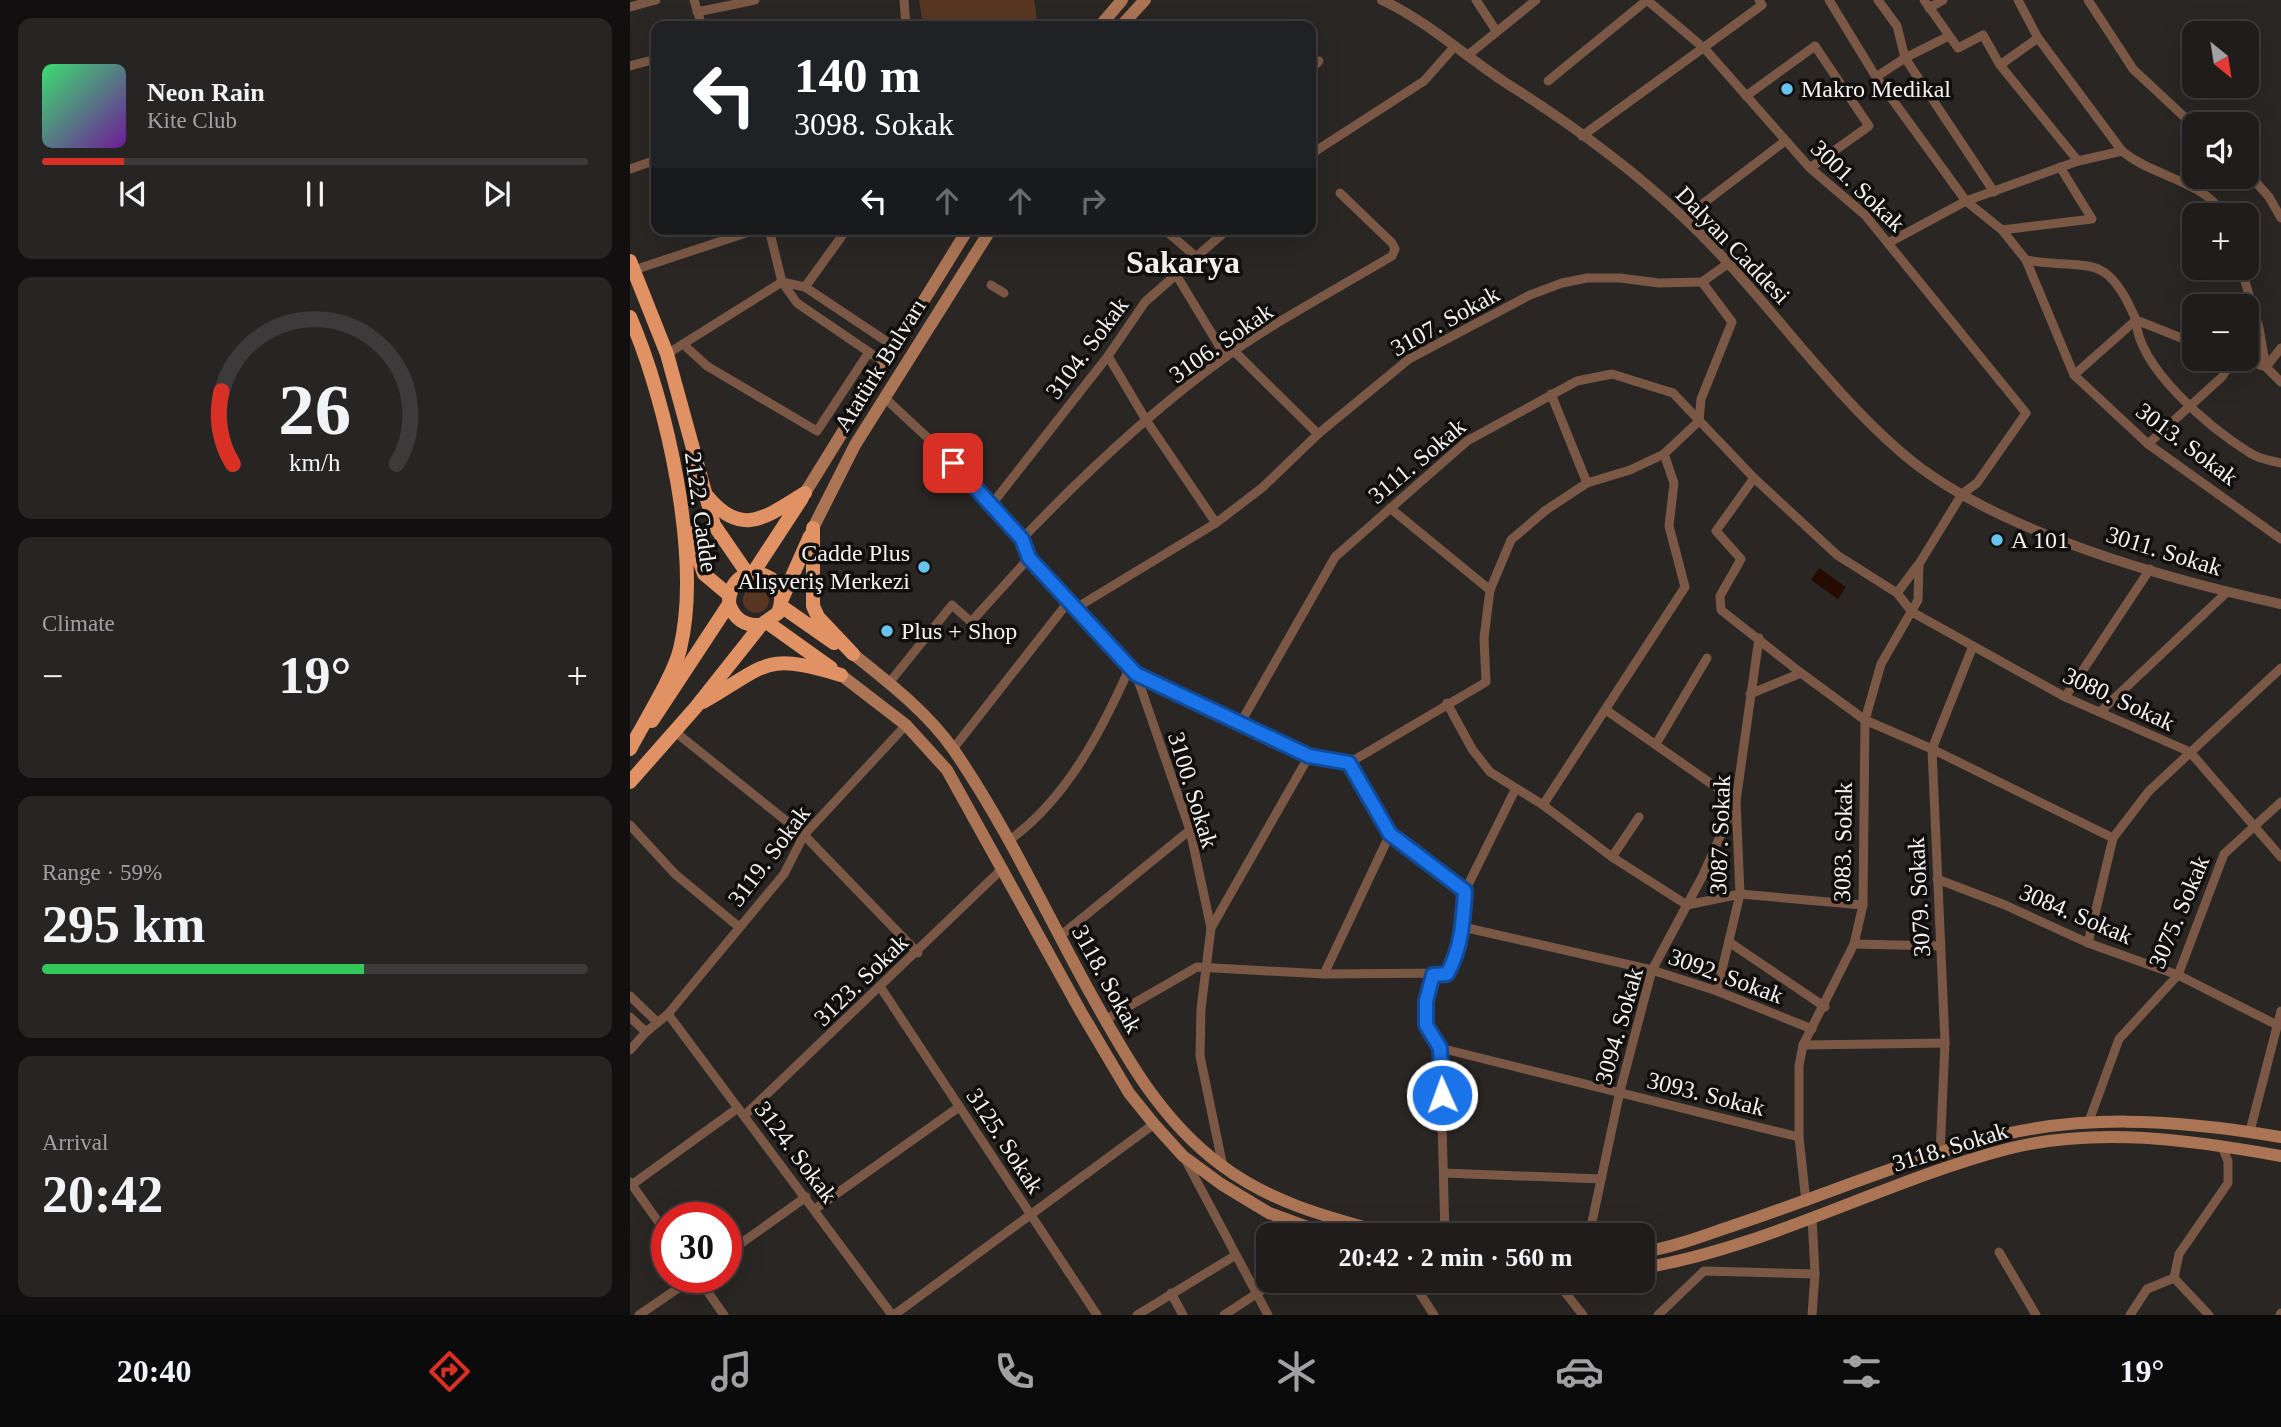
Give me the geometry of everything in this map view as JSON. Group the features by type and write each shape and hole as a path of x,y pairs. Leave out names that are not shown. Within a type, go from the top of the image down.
{"highway":[{"name":"2122. Cadde","path":"632,265 667,354 714,525 750,573"},
{"name":"2122. Cadde","path":"630,317 651,368 676,484 689,584 680,651 630,751"},
{"path":"676,484 696,557 704,573 729,599 732,612 744,624 764,624 841,675"},
{"path":"705,494 725,514 747,521 768,517 805,494"},
{"path":"630,751 671,695 729,599 737,580 750,573 805,494"},
{"path":"630,782 696,707 781,602 813,528"},
{"path":"813,528 813,606 818,617 853,654"},
{"path":"750,573 762,574 776,583 781,602 853,654"},
{"path":"696,707 756,668 781,662 798,663 841,675"}],"main road":[{"path":"1104,21 1122,0"},
{"path":"1126,21 1145,0"},
{"name":"Atatürk Bulvarı","path":"805,494 964,235"},
{"name":"Atatürk Bulvarı","path":"813,528 834,484 884,397 987,235"},
{"name":"3118. Sokak","path":"853,654 889,683 953,749 1008,841 1105,1020 1143,1083 1170,1117 1192,1142 1223,1167 1271,1196 1317,1215 1347,1223"},
{"name":"3118. Sokak","path":"841,675 905,725 947,770 1129,1093 1154,1124 1183,1156 1221,1184 1269,1213 1296,1223"},
{"name":"3118. Sokak","path":"1655,1248 1806,1202 1970,1143 2023,1130 2089,1121 2146,1120 2281,1137"},
{"name":"3118. Sokak","path":"1655,1266 1812,1217 2008,1149 2078,1138 2148,1137 2221,1145 2281,1156"}],"street":[{"path":"630,7 656,0"},
{"path":"694,0 700,21"},
{"path":"697,12 755,0"},
{"path":"904,0 906,21"},
{"name":"Dalyan Caddesi","path":"1384,0 1468,54 1582,136 1684,218 1849,402 1904,455 1962,494"},
{"path":"1476,0 1496,29"},
{"path":"1468,54 1535,0"},
{"path":"1548,81 1647,0"},
{"name":"3001. Sokak","path":"1647,0 1705,50 1810,168 1865,215 1890,242 2026,413"},
{"name":"3013. Sokak","path":"1829,0 1876,77 1966,201 2002,230 2026,260 2074,375 2148,444 2281,539"},
{"path":"1878,0 1898,26 1905,58 1994,192"},
{"path":"1943,0 1926,4 1958,48 1983,35 2000,65 2078,161"},
{"path":"2018,0 2038,38 2122,151 2136,163 2204,194 2213,203"},
{"path":"2088,0 2133,69 2182,114"},
{"path":"1582,136 1705,50 1761,2"},
{"path":"1876,77 1905,58 1949,36"},
{"path":"2000,65 2038,38"},
{"path":"1316,149 1424,81 1455,46"},
{"path":"1746,96 1815,46 1870,126 1810,168"},
{"path":"630,66 651,60"},
{"path":"1316,64 1319,61"},
{"path":"1684,218 1786,141"},
{"path":"1890,242 1966,201 2078,161 2122,151"},
{"path":"630,169 651,162"},
{"path":"2002,230 2092,219 2060,167"},
{"path":"2259,185 2270,197 2281,218"},
{"name":"3106. Sokak","path":"1022,539 1067,492 1146,420 1226,357 1394,253 1392,243 1340,193"},
{"path":"632,265 737,235"},
{"path":"770,235 782,282 797,303 885,363"},
{"path":"805,287 842,235"},
{"path":"1171,235 1195,256"},
{"name":"3104. Sokak","path":"992,504 1108,356 1145,303 1175,273 1221,235"},
{"path":"2026,260 2052,264 2087,264 2115,278 2136,320 2137,335 2148,359 2189,404 2251,454 2281,463"},
{"path":"1008,841 1046,809 1104,726 1133,672 1309,756 1349,763 1486,682 1484,638 1490,590 1511,540 1546,510 1587,482 1630,470 1664,454 1699,421 1701,399 1732,322 1702,282 1726,265"},
{"path":"1175,273 1226,357"},
{"name":"3107. Sokak","path":"1073,604 1216,523 1263,487 1318,434 1409,359 1530,295 1587,278 1702,282"},
{"path":"2245,280 2259,328 2266,368"},
{"path":"667,354 782,282 805,287 895,347"},
{"path":"991,285 1004,293"},
{"path":"2136,320 2182,338"},
{"path":"2074,375 2136,320"},
{"path":"683,344 707,366 817,431 869,352"},
{"path":"2266,368 2281,348"},
{"path":"1235,352 1318,434"},
{"path":"1108,356 1146,420 1216,523"},
{"path":"2259,365 2281,382"},
{"path":"2148,444 2226,371"},
{"name":"3111. Sokak","path":"1241,722 1335,557 1467,440 1577,381 1612,374 1642,381 1672,393 1699,421"},
{"path":"1551,394 1587,482"},
{"name":"3100. Sokak","path":"884,397 992,504 1022,539 1029,558 1133,672 1190,830 1211,928 1201,1009 1200,1056 1223,1167"},
{"name":"3083. Sokak","path":"1806,1202 1800,1137 1799,1066 1803,1045 1825,1007 1854,944 1863,905 1865,720 1881,664 1918,600 1919,564 1962,494 1977,483 2026,413"},
{"path":"1699,421 1754,478 1838,555 1897,593 1912,612"},
{"path":"1543,805 1685,587 1669,526 1674,483 1664,454"},
{"path":"1754,478 1716,531 1741,559 1720,596 1720,610 1865,720 1933,749 2113,838"},
{"name":"3011. Sokak","path":"1962,494 2073,545 2227,592 2281,604"},
{"path":"1390,508 1490,590"},
{"path":"889,683 952,605 971,622 1029,558"},
{"path":"1897,593 1919,564"},
{"path":"2065,697 2150,569"},
{"path":"2101,711 2227,592"},
{"path":"953,749 1073,604"},
{"name":"3080. Sokak","path":"1912,612 2065,697 2190,752 2281,856"},
{"name":"3087. Sokak","path":"1717,991 1740,894 1736,801 1759,638"},
{"name":"3079. Sokak","path":"1940,1154 1945,1043 1933,749 1973,646"},
{"path":"1656,744 1707,658"},
{"path":"2088,943 2113,838 2148,791 2281,668"},
{"path":"1750,694 1801,673"},
{"path":"1447,703 1472,749 1490,772 1543,805 1612,857 1687,905 1740,894 1863,905"},
{"path":"1606,710 1736,801"},
{"name":"3119. Sokak","path":"630,1050 667,1014 784,874 804,835 905,725"},
{"path":"674,732 804,835 918,953"},
{"path":"1211,928 1309,756"},
{"path":"1349,763 1390,834 1465,891"},
{"path":"1105,1020 1197,967 1324,974 1447,974 1455,959 1463,927 1465,891 1515,790"},
{"name":"3094. Sokak","path":"1592,1223 1620,1091 1652,970 1687,905 1736,801"},
{"name":"3075. Sokak","path":"2089,1121 2119,1039 2178,975 2224,854 2281,802"},
{"path":"1612,857 1639,817"},
{"path":"630,825 675,874 739,927"},
{"path":"1059,937 1190,830"},
{"path":"1324,974 1390,834"},
{"name":"3123. Sokak","path":"631,1184 741,1112 881,988 1003,868"},
{"name":"3084. Sokak","path":"1937,879 2005,905 2088,943 2178,975 2275,1024"},
{"name":"3092. Sokak","path":"1463,927 1652,970 1717,991 1812,1029"},
{"path":"1729,942 1825,1007"},
{"path":"1854,944 1940,947"},
{"path":"1433,975 1426,1001 1426,1025 1440,1048 1445,1223"},
{"name":"3125. Sokak","path":"881,988 1097,1315"},
{"path":"630,996 657,1022"},
{"path":"2249,1131 2275,1024 2281,1011"},
{"name":"3124. Sokak","path":"667,1014 893,1315"},
{"path":"630,1017 646,1032"},
{"path":"1803,1045 1945,1043"},
{"name":"3093. Sokak","path":"1440,1048 1800,1137"},
{"path":"815,1209 960,1107"},
{"path":"893,1315 1031,1217 1154,1124"},
{"path":"2174,1278 2179,1254 2228,1183 2228,1161 2221,1145"},
{"path":"1183,1156 1268,1315"},
{"path":"1444,1173 1601,1179"},
{"path":"631,1184 651,1212"},
{"path":"742,1243 806,1197"},
{"path":"1812,1217 1815,1274 1813,1313 1824,1315"},
{"path":"1999,1252 2036,1315"},
{"path":"1137,1315 1236,1255"},
{"path":"1658,1315 1704,1271 1815,1274"},
{"path":"2130,1315 2147,1289 2174,1278"},
{"path":"2174,1278 2209,1315"},
{"path":"639,1315 672,1293"},
{"path":"707,1293 724,1315"},
{"path":"1171,1293 1183,1315"},
{"path":"1420,1293 1434,1315"},
{"path":"1566,1293 1583,1315"},
{"path":"1224,1315 1256,1294"}],"shaded area":[{"path":"919,0 1034,0 1037,21 922,21"},
{"path":"1819,568 1846,587 1838,599 1811,580"},
{"path":"756,587 765,591 769,600 765,609 756,613 747,609 743,600 747,591"}],"place":[{"name":"Makro Medikal","path":"1787,89"},
{"name":"A 101","path":"1997,540"},
{"name":"Cadde Plus Alışveriş Merkezi","path":"924,567"},
{"name":"Plus + Shop","path":"887,631"}],"district":[{"name":"Sakarya","path":"1183,262"}],"route":[{"path":"953,463 1022,539 1029,558 1129,669 1309,756 1349,763 1390,834 1465,891 1463,927 1455,959 1447,974 1433,975 1426,1001 1426,1025 1440,1048 1442,1095"}]}
